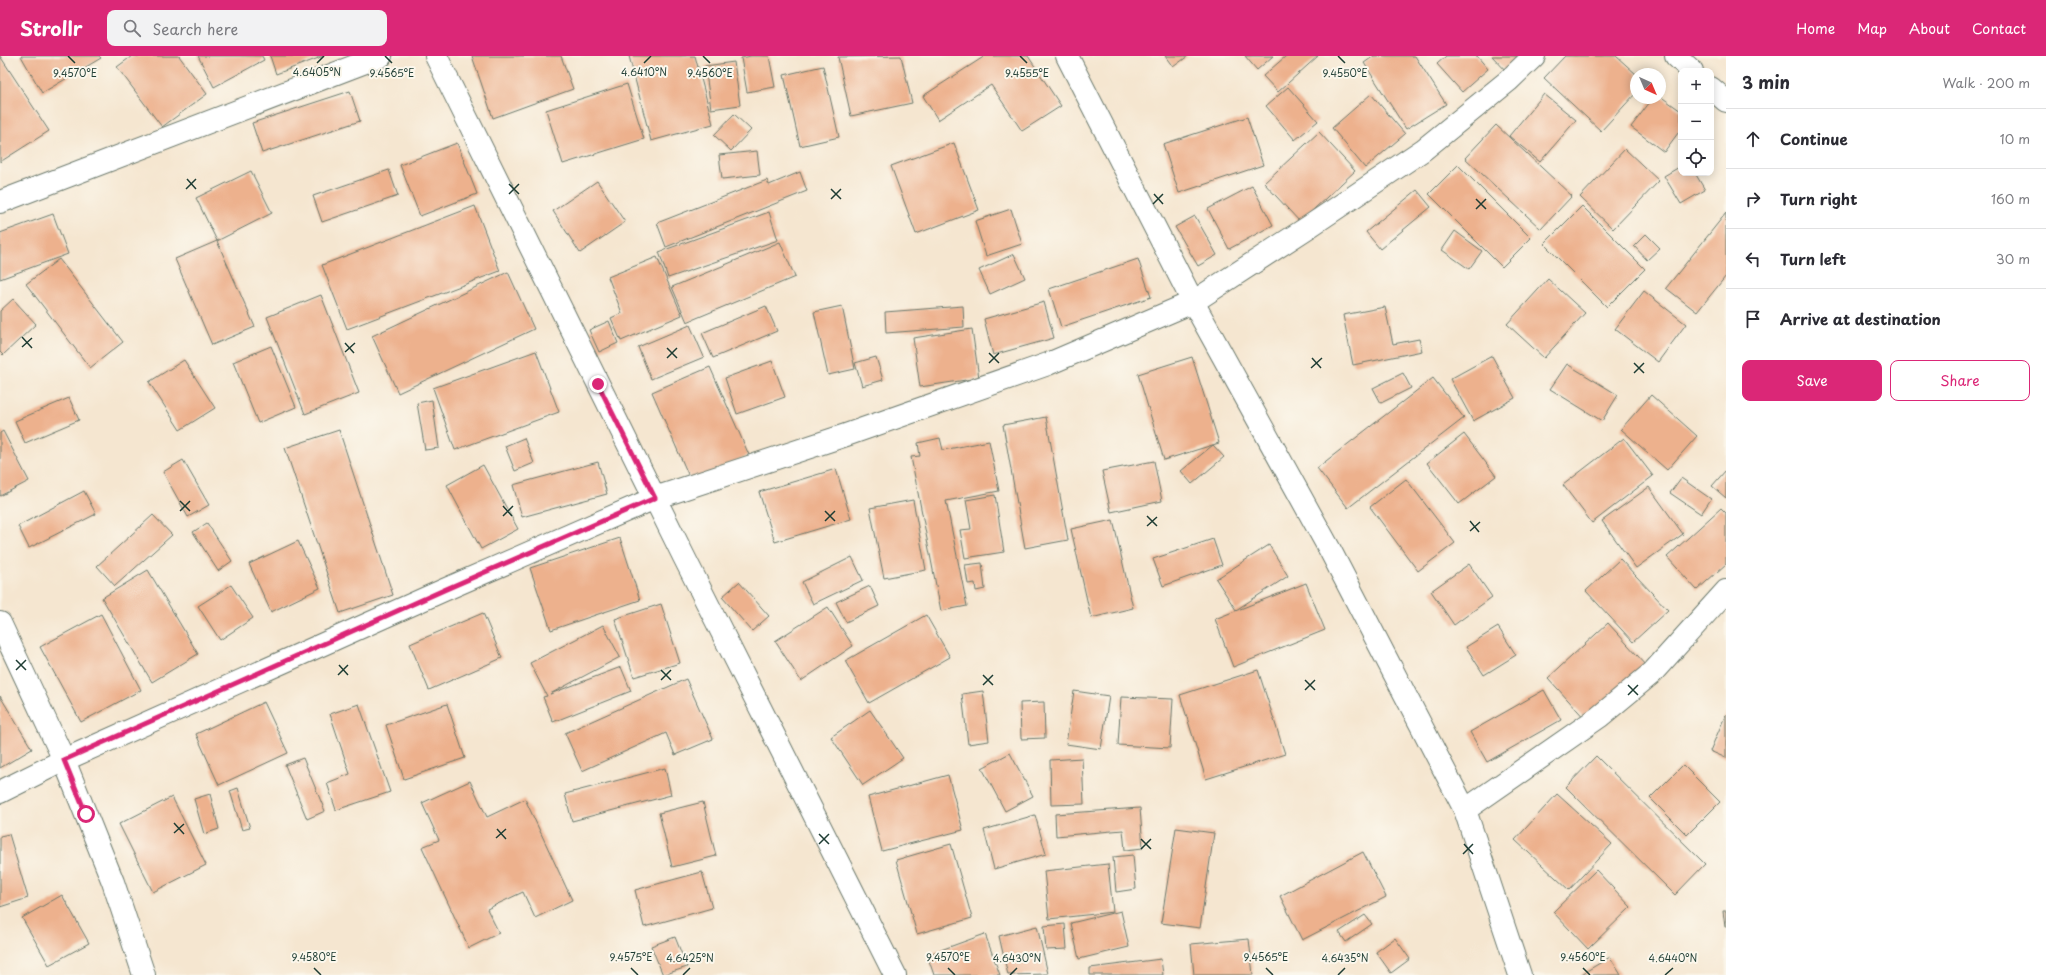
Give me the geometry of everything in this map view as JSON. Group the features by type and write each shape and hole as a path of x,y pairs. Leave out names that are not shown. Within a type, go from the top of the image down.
{"street":[{"path":"0,202 381,56"},
{"path":"436,56 655,498 895,975"},
{"path":"1067,56 1193,302 1330,550 1465,810 1520,975"},
{"path":"0,792 64,760 444,590 655,498 839,438 1048,364 1193,302 1423,150 1508,82 1534,56"},
{"path":"1676,56 1689,68"},
{"path":"1714,91 1726,101"},
{"path":"1465,810 1599,717 1652,673 1726,591"},
{"path":"0,623 64,760 113,882 144,975"}],"building":[{"path":"0,56 49,131 0,162"},
{"path":"21,56 99,56 101,58 42,93"},
{"path":"132,56 179,56 207,94 162,127 117,67"},
{"path":"198,56 262,56 264,60 214,87"},
{"path":"270,56 324,56 276,74"},
{"path":"472,56 561,56 573,89 493,118"},
{"path":"629,56 695,56 713,124 651,141"},
{"path":"751,56 769,56 775,87 747,92 741,58"},
{"path":"901,56 912,103 851,116 838,57"},
{"path":"985,56 1028,56 1061,106 1022,131 991,85 938,120 923,96"},
{"path":"1165,56 1188,56 1173,67"},
{"path":"1245,56 1273,56 1257,70"},
{"path":"1286,56 1318,56 1278,92 1263,76"},
{"path":"1374,56 1415,56 1446,104 1406,129 1364,63"},
{"path":"1446,56 1477,56 1488,69 1462,92 1437,64"},
{"path":"1492,56 1523,56 1507,72"},
{"path":"1565,56 1616,56 1630,69 1630,100 1601,131 1544,78"},
{"path":"734,62 740,105 711,109 705,66"},
{"path":"823,66 839,137 800,146 784,75"},
{"path":"627,84 644,139 563,164 546,110"},
{"path":"1288,87 1318,121 1295,140 1266,106"},
{"path":"350,91 360,121 262,153 252,123"},
{"path":"1371,94 1405,134 1365,168 1332,128"},
{"path":"1544,94 1576,120 1540,162 1509,136"},
{"path":"1666,100 1678,109 1678,133 1664,152 1631,127 1648,104 1666,104"},
{"path":"734,114 751,130 731,151 714,135"},
{"path":"1247,117 1263,165 1179,193 1163,144"},
{"path":"1496,125 1572,196 1541,229 1465,158"},
{"path":"1319,132 1355,171 1300,222 1264,183"},
{"path":"457,143 477,194 420,216 400,165"},
{"path":"954,143 979,210 916,234 891,166"},
{"path":"1625,149 1659,181 1613,229 1580,197"},
{"path":"757,151 760,175 722,179 719,155"},
{"path":"1458,165 1531,238 1502,267 1429,194"},
{"path":"1678,168 1678,176 1697,176 1705,190 1681,204 1664,176"},
{"path":"389,170 398,196 322,222 313,196"},
{"path":"251,171 272,213 217,241 196,198"},
{"path":"800,172 807,191 666,247 657,223 767,180 769,185"},
{"path":"597,181 625,222 580,253 553,211"},
{"path":"1252,186 1273,225 1229,249 1208,209"},
{"path":"1417,190 1431,207 1380,249 1366,232"},
{"path":"475,206 500,271 347,329 322,265"},
{"path":"1582,206 1645,269 1607,307 1544,244"},
{"path":"1011,209 1022,244 986,256 975,221"},
{"path":"769,212 778,240 668,278 659,252"},
{"path":"1726,213 1726,276 1697,312 1666,288"},
{"path":"53,214 68,254 0,279 0,233"},
{"path":"1195,216 1217,255 1198,266 1175,227"},
{"path":"1455,231 1482,251 1469,269 1442,250"},
{"path":"1646,234 1660,248 1647,260 1634,246"},
{"path":"217,241 255,327 212,345 175,259"},
{"path":"780,242 795,277 687,322 672,287"},
{"path":"1014,254 1025,278 990,294 979,270"},
{"path":"657,257 682,315 621,341 611,318 622,313 608,277"},
{"path":"59,259 123,342 90,368 26,284"},
{"path":"1138,259 1151,297 1061,327 1049,289"},
{"path":"508,272 534,329 398,393 372,336"},
{"path":"1548,279 1585,313 1544,358 1507,324"},
{"path":"1644,291 1686,324 1658,362 1615,329"},
{"path":"321,295 359,393 305,414 267,317"},
{"path":"13,299 36,324 3,355 0,352 0,311"},
{"path":"1044,302 1054,338 993,355 984,319"},
{"path":"766,306 777,331 713,358 702,333"},
{"path":"842,306 855,369 828,375 814,312"},
{"path":"963,306 964,327 886,333 885,312"},
{"path":"1385,307 1393,344 1419,339 1422,351 1353,365 1343,315"},
{"path":"609,321 618,343 599,352 589,330"},
{"path":"690,325 704,357 651,379 638,347"},
{"path":"972,329 979,378 920,387 913,338"},
{"path":"271,346 296,407 258,423 233,362"},
{"path":"536,351 559,412 455,450 433,388"},
{"path":"1492,356 1515,398 1473,421 1450,379"},
{"path":"876,357 883,380 862,386 855,363"},
{"path":"1192,357 1219,443 1164,460 1138,374"},
{"path":"184,360 215,408 180,430 149,382"},
{"path":"772,361 785,397 737,414 725,378"},
{"path":"1567,364 1618,395 1602,421 1550,389"},
{"path":"710,367 749,455 691,481 652,392"},
{"path":"1403,373 1411,388 1381,403 1373,388"},
{"path":"1433,378 1464,418 1348,508 1317,468"},
{"path":"1651,395 1697,436 1667,470 1621,429"},
{"path":"69,398 79,420 25,443 15,421"},
{"path":"432,400 439,448 425,450 417,403"},
{"path":"1046,417 1068,540 1025,548 1003,425"},
{"path":"339,430 393,595 340,613 285,448"},
{"path":"3,431 29,481 0,496 0,433"},
{"path":"1464,434 1496,476 1459,504 1427,463"},
{"path":"524,438 534,463 515,471 505,446"},
{"path":"940,438 943,450 989,441 999,491 946,501 967,606 941,611 911,457 920,456 918,443"},
{"path":"1624,438 1653,476 1592,523 1563,485"},
{"path":"1213,445 1224,457 1192,484 1181,471"},
{"path":"183,460 209,505 188,517 163,472"},
{"path":"1154,461 1162,501 1111,512 1102,471"},
{"path":"598,462 607,494 522,517 513,485"},
{"path":"483,465 518,529 481,549 447,485"},
{"path":"836,469 851,519 775,542 759,492"},
{"path":"1726,470 1726,498 1712,486"},
{"path":"1681,478 1711,499 1701,514 1670,493"},
{"path":"1406,479 1455,543 1418,571 1370,507"},
{"path":"1649,487 1683,534 1636,568 1602,521"},
{"path":"84,491 96,514 29,548 18,526"},
{"path":"995,495 1004,552 965,558 960,530 971,529 966,500"},
{"path":"913,500 926,570 884,578 870,508"},
{"path":"1721,508 1726,513 1726,564 1697,590 1667,557"},
{"path":"153,515 172,535 115,586 97,566"},
{"path":"1113,520 1133,608 1091,618 1071,529"},
{"path":"207,523 232,561 218,571 193,532"},
{"path":"620,538 640,600 551,630 530,568"},
{"path":"1213,539 1222,565 1163,586 1153,559"},
{"path":"298,541 320,588 271,612 249,564"},
{"path":"1269,545 1288,576 1236,610 1216,579"},
{"path":"852,557 863,580 813,604 802,582"},
{"path":"1620,559 1668,610 1633,642 1586,591"},
{"path":"982,563 985,589 976,591 975,583 968,584 965,565"},
{"path":"1469,564 1492,597 1454,625 1431,591"},
{"path":"148,570 198,654 152,682 102,598"},
{"path":"739,582 769,616 752,631 722,597"},
{"path":"1306,583 1325,630 1233,667 1215,619"},
{"path":"231,585 253,618 220,640 198,606"},
{"path":"870,586 879,606 846,622 836,602"},
{"path":"661,604 680,663 634,677 615,619"},
{"path":"828,607 853,646 801,681 775,641"},
{"path":"483,613 502,658 429,690 410,644"},
{"path":"101,614 141,690 81,722 40,647"},
{"path":"926,615 950,657 869,703 845,661"},
{"path":"1608,623 1647,666 1587,721 1548,678"},
{"path":"603,625 620,657 550,694 621,667 631,691 553,722 543,697 547,696 530,663"},
{"path":"1498,627 1516,655 1484,675 1466,647"},
{"path":"1258,670 1285,754 1206,779 1180,695"},
{"path":"686,679 713,739 675,755 666,733 582,771 565,733"},
{"path":"1544,690 1561,720 1487,762 1470,732"},
{"path":"983,691 989,741 968,744 962,694"},
{"path":"1074,691 1109,696 1101,749 1066,744"},
{"path":"0,696 32,749 0,768"},
{"path":"1121,697 1173,699 1170,748 1118,745"},
{"path":"264,702 288,753 219,785 196,734"},
{"path":"1044,702 1045,738 1021,739 1020,703"},
{"path":"359,704 390,792 336,810 327,783 350,774 330,714"},
{"path":"447,704 465,758 404,779 386,725"},
{"path":"870,710 903,758 863,785 831,737"},
{"path":"1726,714 1726,758 1710,751"},
{"path":"1010,753 1033,796 1005,811 982,768"},
{"path":"1596,756 1705,864 1675,895 1566,787"},
{"path":"303,758 325,811 307,819 285,765"},
{"path":"1082,758 1084,804 1051,805 1050,760"},
{"path":"1683,765 1720,802 1687,835 1650,798"},
{"path":"665,768 671,795 572,821 565,794"},
{"path":"948,775 963,830 882,851 868,797"},
{"path":"470,781 487,817 525,799 572,900 535,918 523,892 487,909 499,933 469,948 422,847 439,840 422,803"},
{"path":"238,788 250,828 242,830 230,791"},
{"path":"210,794 219,829 204,834 194,799"},
{"path":"1557,794 1612,844 1569,890 1515,840"},
{"path":"172,797 206,865 153,892 119,824"},
{"path":"703,802 716,856 672,867 659,813"},
{"path":"1140,808 1143,848 1125,850 1123,830 1056,836 1055,814"},
{"path":"1035,815 1046,854 994,869 984,830"},
{"path":"1176,828 1214,833 1200,928 1161,923"},
{"path":"9,834 28,898 0,907 0,836"},
{"path":"951,844 972,918 917,934 896,860"},
{"path":"1363,852 1386,897 1302,940 1280,896"},
{"path":"1133,855 1136,889 1116,892 1113,857"},
{"path":"1108,864 1113,912 1049,919 1044,871"},
{"path":"1596,870 1631,907 1588,949 1553,912"},
{"path":"702,872 712,908 644,927 635,890"},
{"path":"62,895 89,943 49,965 22,918"},
{"path":"1121,911 1129,947 1079,959 1071,923"},
{"path":"1723,911 1726,911 1726,927 1725,927"},
{"path":"1365,915 1372,924 1346,942 1339,932"},
{"path":"1065,924 1067,949 1046,950 1044,926"},
{"path":"1037,926 1048,974 1008,975 999,936"},
{"path":"985,934 1000,975 934,975 927,955"},
{"path":"675,937 687,967 663,975 651,946"},
{"path":"1395,938 1410,959 1391,973 1376,952"},
{"path":"1249,939 1253,975 1194,975 1191,944"},
{"path":"1610,957 1621,975 1580,975"},
{"path":"1161,959 1163,975 1090,975 1090,968"}],"route":[{"path":"86,814 64,760 444,590 655,498 598,384"}]}
